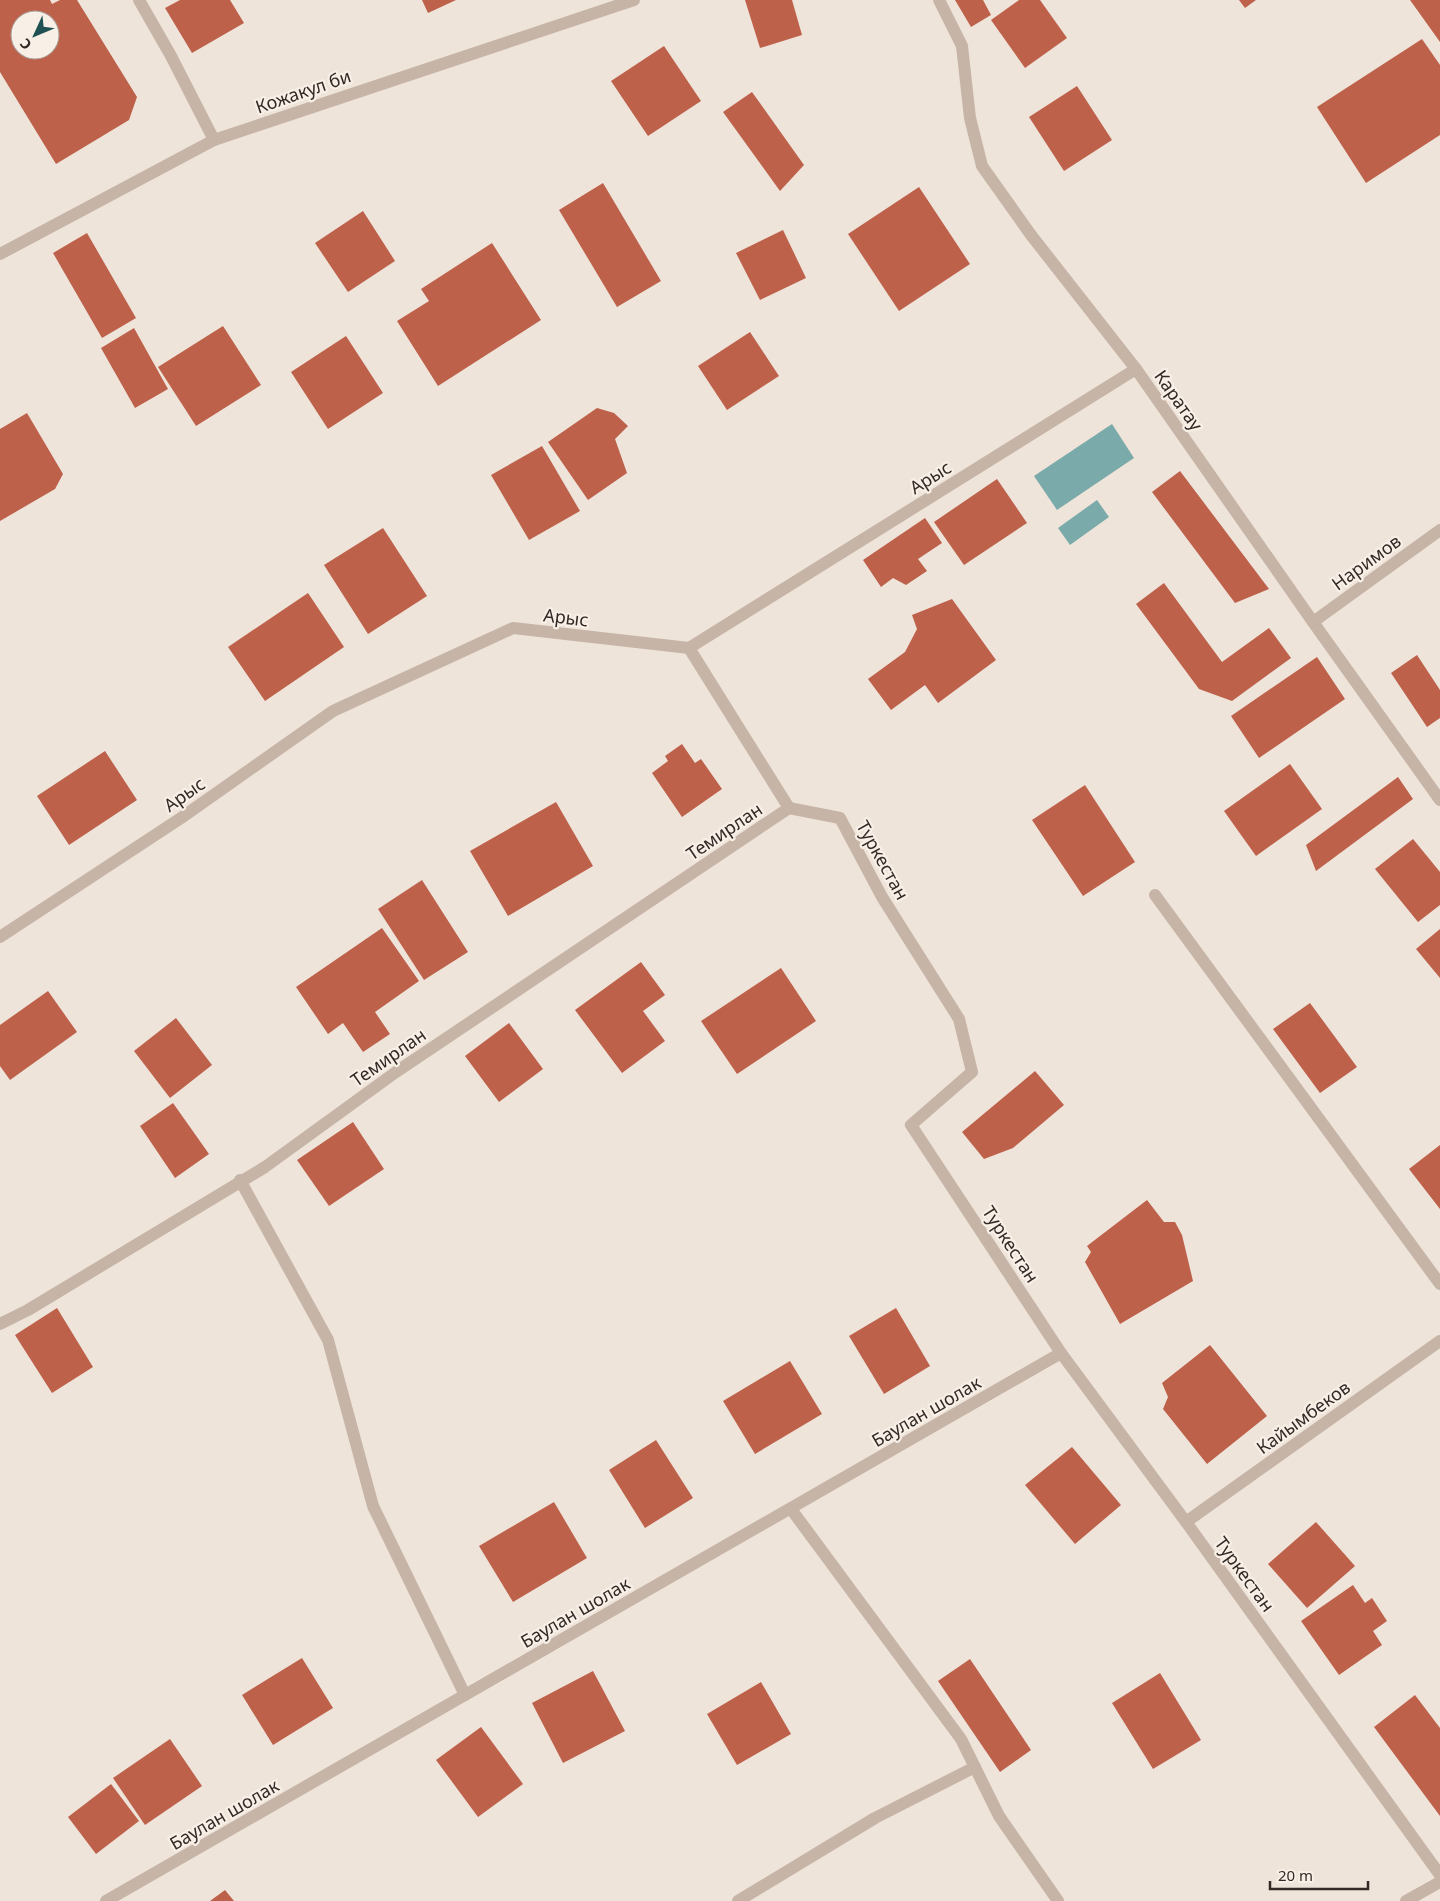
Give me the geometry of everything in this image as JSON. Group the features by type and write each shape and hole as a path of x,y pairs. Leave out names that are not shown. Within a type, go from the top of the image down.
{"street":[{"path":"139,0 171,56 214,140"},
{"name":"Кожакул би","path":"0,254 214,140 634,0"},
{"name":"Каратау","path":"939,0 962,46 970,118 982,166 1136,369 1440,800"},
{"name":"Арыс","path":"0,937 181,818 333,711 513,628 689,648 1136,369"},
{"name":"Наримов","path":"1313,622 1440,530"},
{"path":"689,648 789,808"},
{"name":"Темирлан","path":"0,1324 28,1310 240,1180 265,1167 396,1072 789,808"},
{"name":"Туркестан","path":"789,808 840,818 882,896 959,1019 972,1072 911,1125 1061,1353 1186,1522 1440,1875"},
{"path":"1155,895 1440,1284"},
{"path":"240,1180 328,1340 373,1506 465,1696"},
{"name":"Кайымбеков","path":"1186,1522 1440,1341"},
{"name":"Баулан шолак","path":"106,1901 1061,1353"},
{"path":"791,1509 961,1739 999,1816 1058,1901"},
{"path":"738,1901 875,1818 975,1767"},
{"path":"1406,1901 1440,1882"}],"water":[{"path":"1112,424 1134,458 1057,510 1034,476"},
{"path":"1097,500 1109,517 1070,545 1058,528"}],"building":[{"path":"0,0 50,0 52,4 60,0 77,0 137,97 129,120 56,164 0,72"},
{"path":"180,0 230,0 244,23 192,53 165,8"},
{"path":"422,0 456,0 428,13"},
{"path":"745,0 792,0 802,35 760,48"},
{"path":"955,0 983,0 991,15 971,27"},
{"path":"1019,0 1040,0 1067,38 1025,68 991,20"},
{"path":"1239,0 1256,0 1245,8"},
{"path":"1410,0 1440,0 1440,42"},
{"path":"1422,39 1440,65 1440,135 1366,183 1317,107"},
{"path":"664,46 701,101 648,136 611,81"},
{"path":"1077,86 1112,140 1064,171 1029,117"},
{"path":"752,92 804,165 780,191 723,112"},
{"path":"603,183 661,281 617,307 559,210"},
{"path":"919,187 970,264 899,311 848,234"},
{"path":"363,211 395,261 348,292 315,243"},
{"path":"783,230 806,278 760,300 736,253"},
{"path":"87,233 136,318 102,338 53,253"},
{"path":"492,243 541,320 438,386 397,321 429,301 421,289"},
{"path":"223,326 261,385 196,426 158,367"},
{"path":"134,328 168,389 135,408 101,348"},
{"path":"750,332 779,376 727,410 698,366"},
{"path":"346,336 383,393 328,429 291,372"},
{"path":"597,408 614,413 628,426 615,439 627,473 588,500 548,442"},
{"path":"27,413 63,474 55,489 0,521 0,429"},
{"path":"542,446 580,511 529,540 491,475"},
{"path":"1180,471 1269,589 1235,603 1152,492"},
{"path":"997,479 1027,523 964,565 934,522"},
{"path":"925,518 942,543 918,559 927,571 906,585 893,578 881,587 863,560"},
{"path":"383,528 427,596 368,634 324,565"},
{"path":"1164,583 1222,662 1269,628 1291,658 1232,701 1199,689 1136,604"},
{"path":"308,593 344,647 265,701 228,647"},
{"path":"952,599 996,660 938,703 925,685 891,710 868,679 905,652 917,629 912,615"},
{"path":"1417,655 1440,690 1440,718 1427,727 1391,673"},
{"path":"1317,657 1345,699 1259,758 1231,716"},
{"path":"682,744 695,763 701,759 722,789 682,817 652,773 668,761 665,756"},
{"path":"105,751 137,800 69,845 37,796"},
{"path":"1290,764 1322,809 1256,856 1224,811"},
{"path":"1398,777 1413,799 1316,871 1306,845"},
{"path":"1085,785 1135,862 1083,896 1032,820"},
{"path":"556,802 593,866 508,916 470,851"},
{"path":"1413,839 1440,872 1440,905 1418,922 1375,869"},
{"path":"422,880 468,952 424,980 378,909"},
{"path":"382,928 419,981 375,1012 390,1034 363,1052 343,1023 328,1034 296,987"},
{"path":"1440,929 1440,978 1416,949"},
{"path":"641,962 665,995 643,1011 665,1041 622,1073 575,1010"},
{"path":"781,968 816,1021 737,1074 701,1021"},
{"path":"48,991 77,1032 10,1080 0,1066 0,1025"},
{"path":"1310,1003 1357,1067 1320,1093 1273,1029"},
{"path":"176,1018 212,1065 170,1098 134,1051"},
{"path":"509,1023 543,1069 499,1102 465,1056"},
{"path":"1035,1071 1064,1105 1013,1148 984,1159 962,1132"},
{"path":"173,1103 209,1154 175,1178 140,1126"},
{"path":"353,1122 384,1169 329,1206 297,1160"},
{"path":"1440,1145 1440,1209 1409,1169"},
{"path":"1147,1200 1164,1222 1175,1222 1182,1235 1193,1281 1120,1324 1085,1262 1091,1252 1087,1246"},
{"path":"57,1308 93,1367 52,1393 15,1335"},
{"path":"896,1308 930,1366 884,1394 849,1336"},
{"path":"1210,1345 1267,1416 1207,1464 1163,1409 1168,1397 1162,1383"},
{"path":"790,1361 822,1414 755,1454 723,1401"},
{"path":"656,1440 693,1498 645,1528 609,1470"},
{"path":"1072,1447 1121,1505 1075,1544 1025,1485"},
{"path":"554,1502 587,1558 513,1602 479,1546"},
{"path":"1316,1522 1355,1566 1307,1608 1268,1564"},
{"path":"1353,1585 1365,1603 1372,1598 1387,1621 1373,1631 1382,1645 1339,1675 1301,1621"},
{"path":"302,1658 333,1708 273,1745 242,1695"},
{"path":"970,1659 1031,1750 1000,1772 938,1681"},
{"path":"593,1671 625,1731 563,1763 532,1703"},
{"path":"1160,1673 1201,1740 1153,1769 1112,1703"},
{"path":"761,1682 791,1734 737,1765 707,1714"},
{"path":"1415,1695 1440,1728 1440,1816 1374,1727"},
{"path":"481,1727 523,1784 478,1817 436,1760"},
{"path":"170,1739 202,1786 145,1825 113,1778"},
{"path":"111,1784 139,1821 96,1854 68,1817"},
{"path":"225,1890 234,1901 210,1901"}]}
